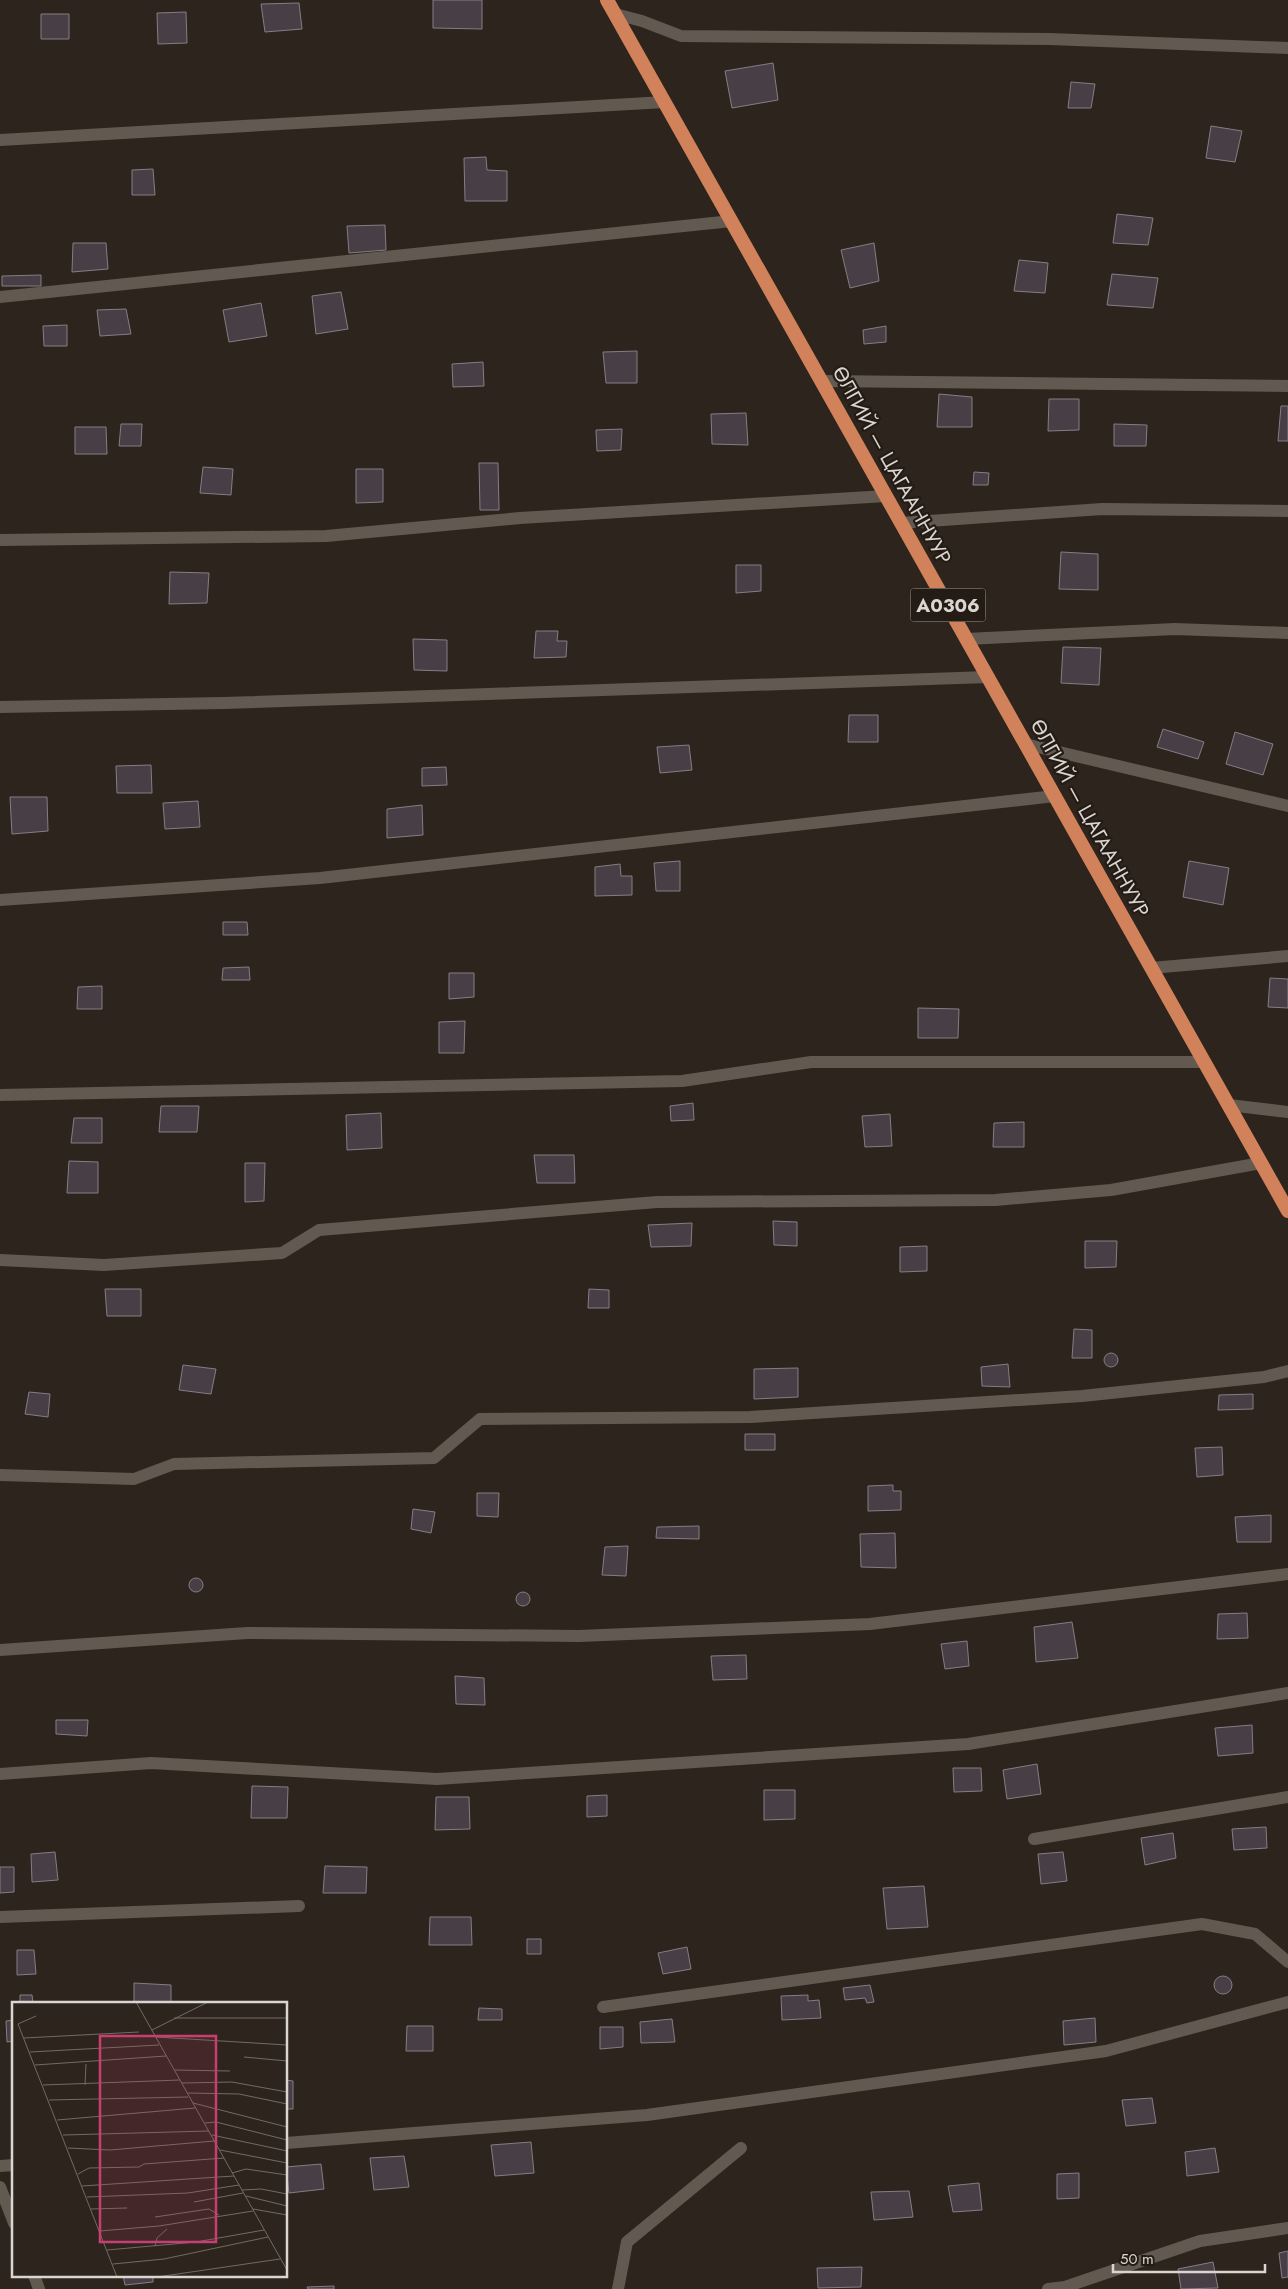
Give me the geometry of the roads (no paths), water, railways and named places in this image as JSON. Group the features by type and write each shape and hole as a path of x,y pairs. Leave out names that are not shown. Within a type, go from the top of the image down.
{"highway":[{"name":"ӨЛГИЙ — ЦАГААННУУР","path":"607,0 1288,1211"}],"street":[{"path":"615,14 642,21 681,36 1050,39 1288,48"},
{"path":"0,140 664,102"},
{"path":"0,297 732,221"},
{"path":"821,380 1288,386"},
{"path":"0,540 326,536 520,518 886,496"},
{"path":"902,523 1102,509 1288,512"},
{"path":"966,639 1174,629 1288,633"},
{"path":"0,706 223,703 988,677"},
{"path":"1025,744 1288,806"},
{"path":"0,900 320,878 1055,796"},
{"path":"1151,968 1288,956"},
{"path":"0,1095 682,1081 812,1062 1204,1062"},
{"path":"1229,1105 1288,1112"},
{"path":"0,1260 104,1265 282,1252 319,1230 657,1202 1004,1200 1111,1190 1261,1163"},
{"path":"0,1475 134,1478 174,1464 434,1458 480,1419 750,1417 1082,1396 1264,1377 1288,1372"},
{"path":"0,1650 247,1632 579,1636 870,1624 1288,1574"},
{"path":"0,1774 151,1763 436,1780 968,1744 1288,1693"},
{"path":"1034,1839 1288,1797"},
{"path":"0,1917 299,1906"},
{"path":"603,2008 1202,1924 1255,1934 1288,1962"},
{"path":"288,2144 647,2115 1106,2051 1288,2002"},
{"path":"618,2289 627,2242 741,2148"},
{"path":"0,2187 12,2218"},
{"path":"1048,2289 1065,2287 1200,2241 1288,2228"},
{"path":"34,2276 39,2289"}]}
